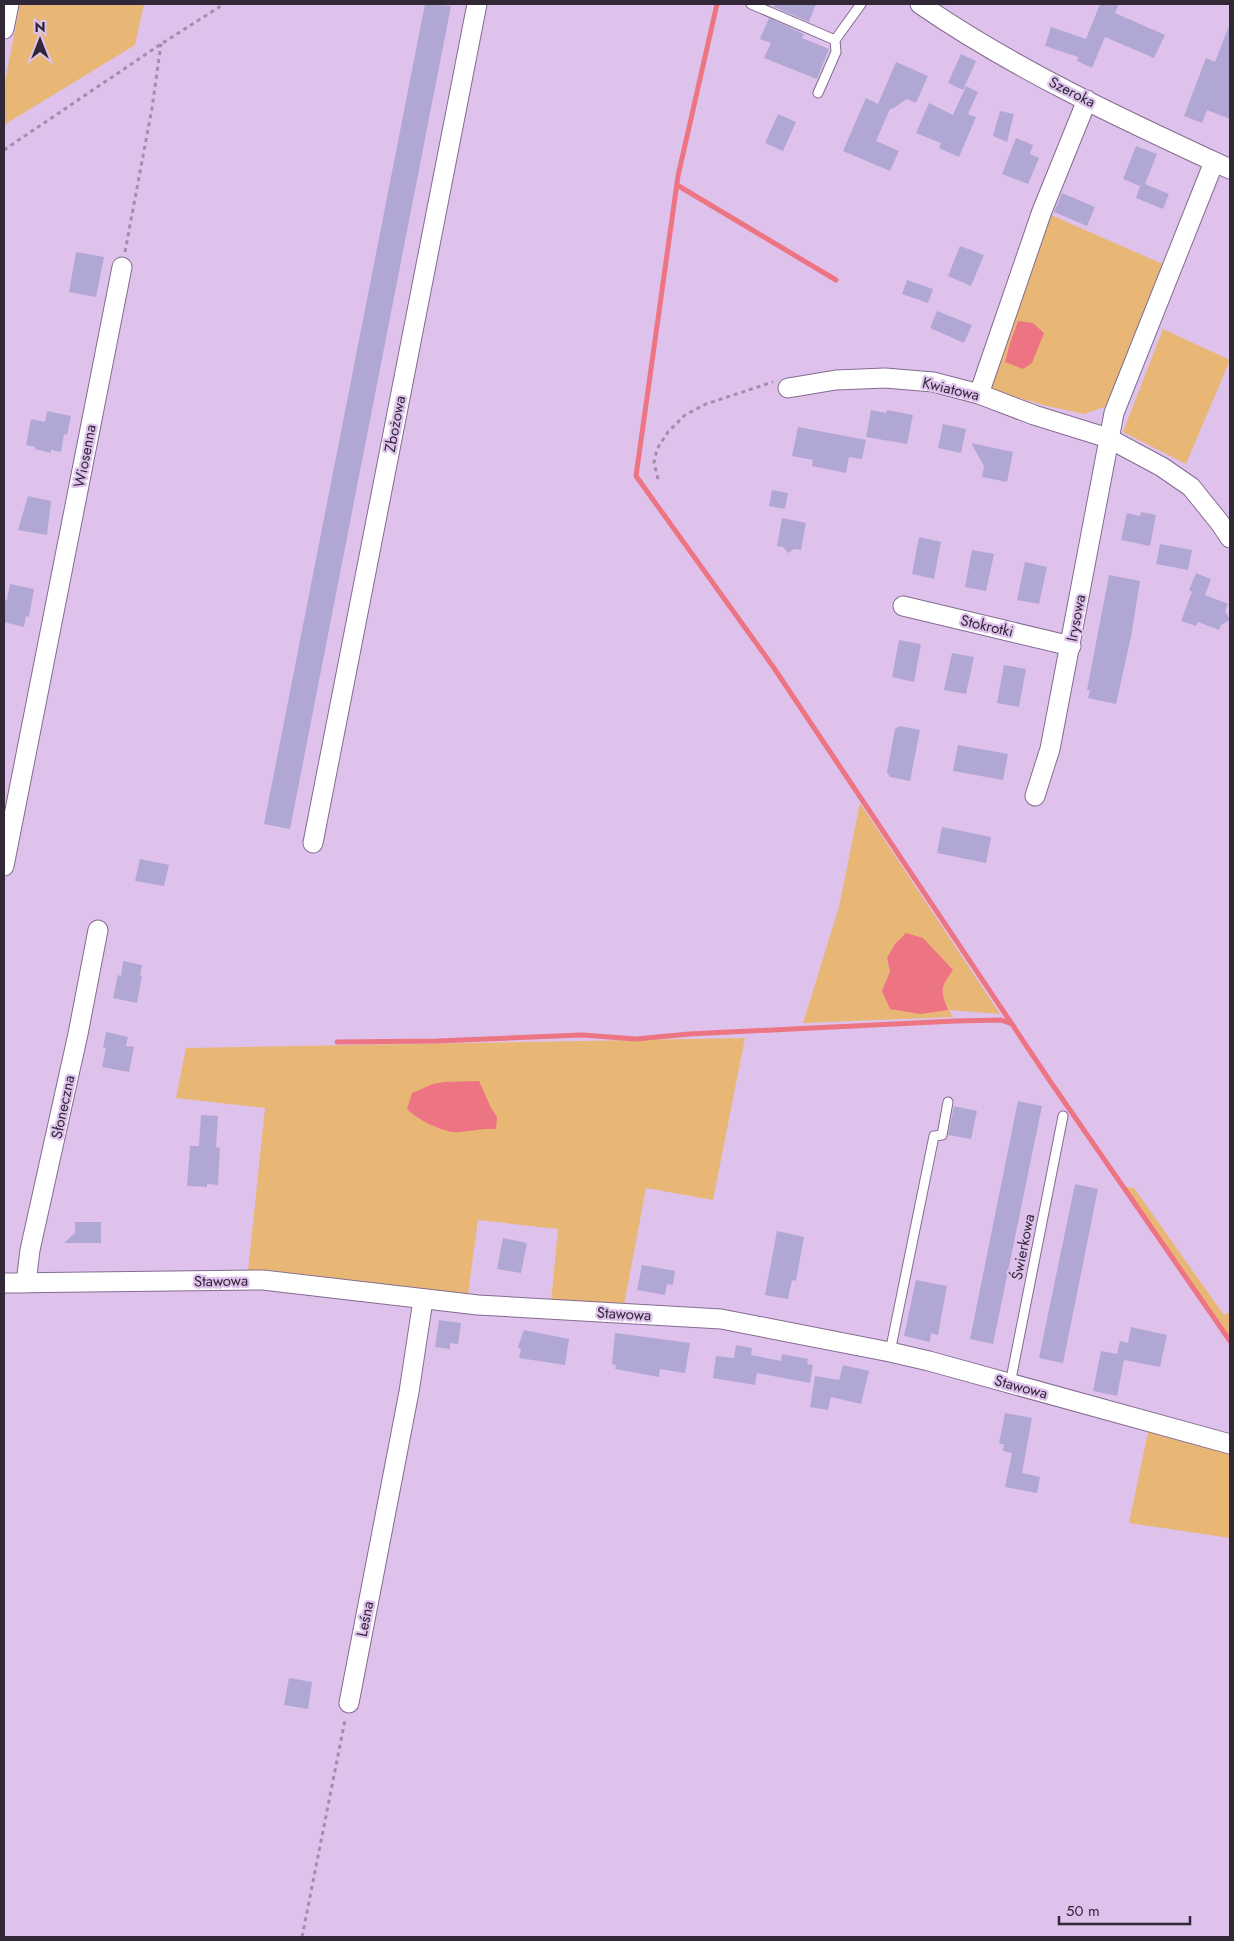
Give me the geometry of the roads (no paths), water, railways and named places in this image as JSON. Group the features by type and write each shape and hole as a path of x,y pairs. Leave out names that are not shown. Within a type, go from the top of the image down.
{"street":[{"path":"4,29 9,4"},
{"name":"Zbożowa","path":"313,843 477,4"},
{"name":"Szeroka","path":"920,4 984,46 1087,100 1222,165"},
{"path":"979,394 1042,211 1087,100"},
{"path":"1108,438 1114,413 1222,165"},
{"name":"Wiosenna","path":"4,866 122,267"},
{"name":"Kwiatowa","path":"788,388 836,380 885,378 934,382 979,394 1034,415 1108,438 1162,467 1191,487 1230,538"},
{"name":"Irysowa","path":"1035,796 1050,749 1108,454 1108,438"},
{"name":"Stokrotki","path":"904,606 1071,646"},
{"name":"Słoneczna","path":"26,1283 30,1250 77,1043 98,930"},
{"name":"Stawowa","path":"4,1283 262,1280 478,1306 722,1320 890,1352 1230,1444"},
{"name":"Leśna","path":"349,1704 409,1392 423,1300"}],"lane":[{"path":"751,4 835,40"},
{"path":"818,93 836,52 835,40 861,4"},
{"path":"890,1352 934,1136 942,1135 948,1102"},
{"name":"Świerkowa","path":"1010,1384 1063,1116"}],"waterway":[{"path":"717,4 678,176 636,476 774,668 1052,1084 1230,1341"},
{"path":"677,185 836,280"},
{"path":"337,1042 437,1041 582,1035 636,1039 689,1034 955,1021 1001,1020 1012,1024"}]}
